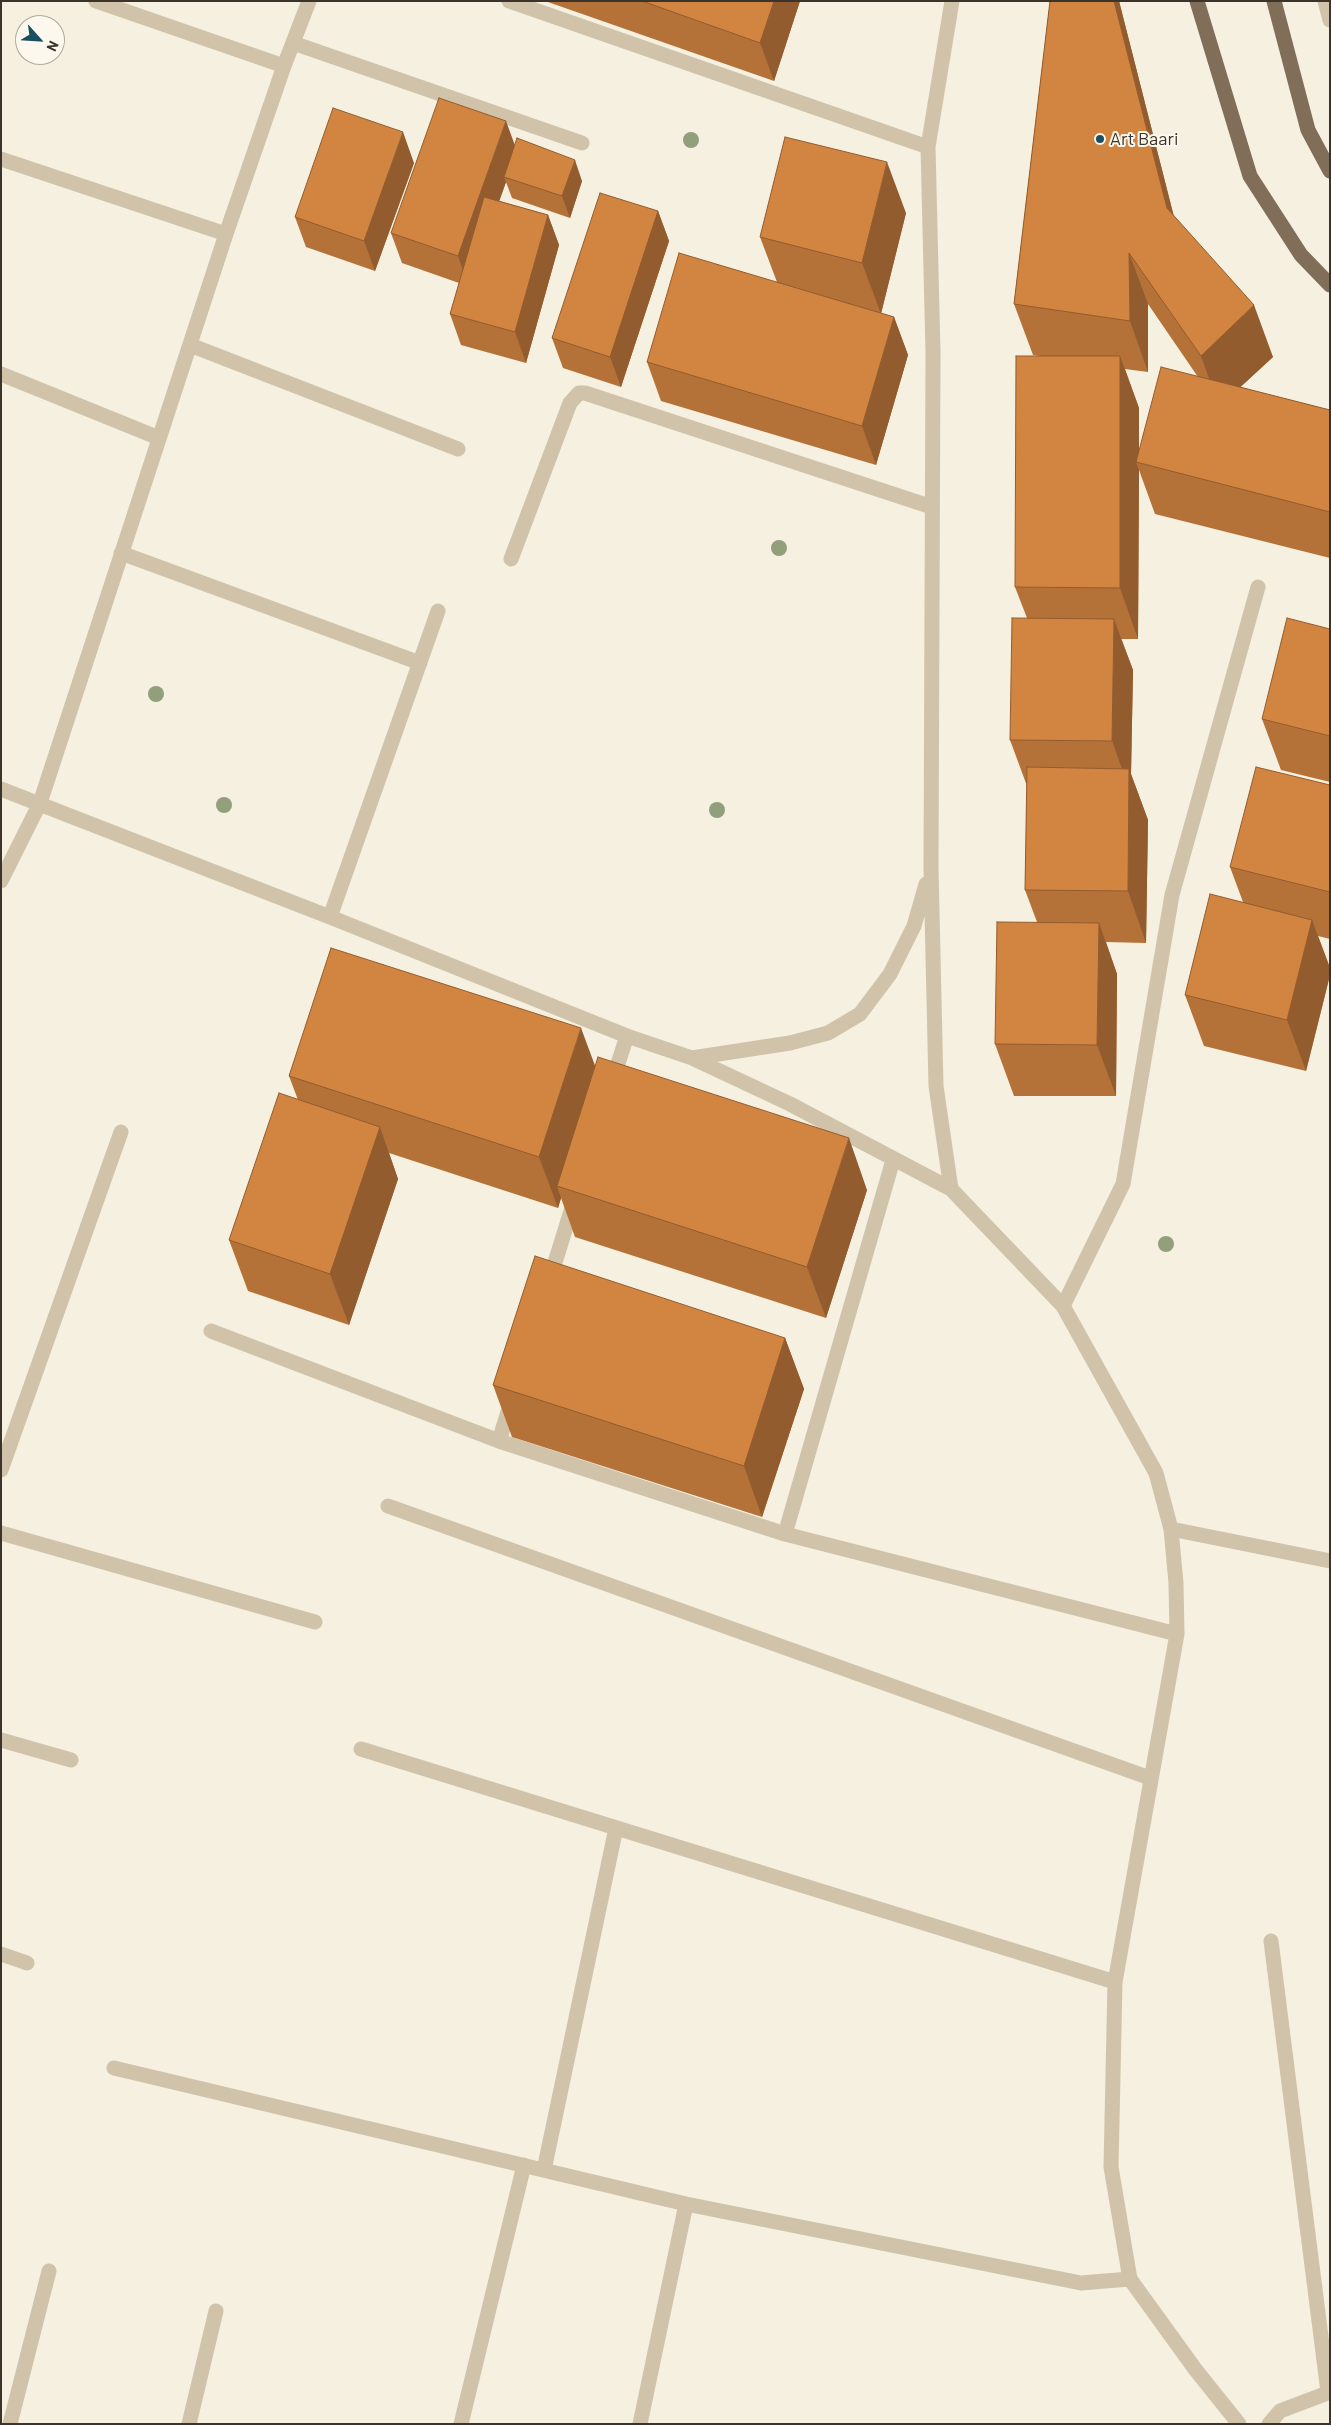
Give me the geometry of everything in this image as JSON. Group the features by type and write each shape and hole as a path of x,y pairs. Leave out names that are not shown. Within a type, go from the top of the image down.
{"main road":[{"path":"1197,1 1250,176 1302,254 1330,285"},
{"path":"1274,1 1308,130 1330,171"}],"street":[{"path":"96,1 284,66"},
{"path":"1,880 40,803 226,234 292,43 309,1"},
{"path":"509,1 928,147"},
{"path":"951,1190 936,1086 931,868 932,330 928,147 952,1"},
{"path":"1324,1 1330,20"},
{"path":"292,43 582,143"},
{"path":"1,159 226,234"},
{"path":"190,345 458,449"},
{"path":"1,374 159,438"},
{"path":"511,559 570,403 579,393 595,396 932,507"},
{"path":"122,553 420,663"},
{"path":"1062,1306 1123,1184 1172,895 1258,587"},
{"path":"330,917 438,611"},
{"path":"1,789 330,917 627,1036 692,1058 790,1104 951,1190 1062,1306 1156,1473 1171,1529 1176,1583 1177,1634 1115,1982 1111,2167 1130,2279 1195,2369 1239,2424"},
{"path":"692,1058 790,1043 828,1033 860,1014 890,974 914,926 931,868"},
{"path":"609,1093 627,1036"},
{"path":"1,1470 121,1132"},
{"path":"785,1534 893,1160"},
{"path":"543,1300 579,1187"},
{"path":"211,1331 499,1441 785,1534 1177,1634"},
{"path":"499,1441 516,1384"},
{"path":"388,1506 1150,1778"},
{"path":"1171,1529 1330,1561"},
{"path":"1,1533 315,1622"},
{"path":"1,1740 72,1760"},
{"path":"361,1750 1115,1982"},
{"path":"544,2170 616,1828"},
{"path":"1269,2424 1280,2411 1329,2392 1271,1941"},
{"path":"1,1954 28,1963"},
{"path":"114,2068 686,2204 1081,2283 1130,2279"},
{"path":"461,2424 524,2166"},
{"path":"640,2424 686,2204"},
{"path":"10,2424 49,2271"},
{"path":"190,2424 216,2311"}],"building":[{"path":"642,1 774,1 760,43"},
{"path":"1050,1 1114,1 1167,208 1254,305 1201,356 1129,253 1130,321 1014,304"},
{"path":"439,98 506,121 458,256 391,233"},
{"path":"333,108 403,132 364,241 295,217"},
{"path":"785,137 887,162 862,263 760,237"},
{"path":"517,138 575,160 562,196 504,177"},
{"path":"600,193 658,211 610,357 552,338"},
{"path":"484,197 548,215 515,332 450,314"},
{"path":"679,253 894,317 862,426 647,362"},
{"path":"1016,356 1120,356 1120,588 1015,587"},
{"path":"1161,367 1330,410 1330,512 1136,462"},
{"path":"1012,618 1114,619 1112,741 1010,740"},
{"path":"1287,618 1330,629 1330,736 1262,719"},
{"path":"1027,767 1129,769 1128,891 1025,890"},
{"path":"1256,767 1330,785 1330,892 1230,867"},
{"path":"1210,894 1312,920 1287,1020 1185,995"},
{"path":"997,922 1099,923 1097,1045 995,1044"},
{"path":"331,948 581,1028 539,1157 289,1076"},
{"path":"598,1057 849,1138 807,1267 557,1186"},
{"path":"279,1093 380,1127 330,1274 229,1240"},
{"path":"535,1256 785,1338 744,1466 493,1385"}],"place":[{"name":"Art Baari","path":"1100,139"}]}
